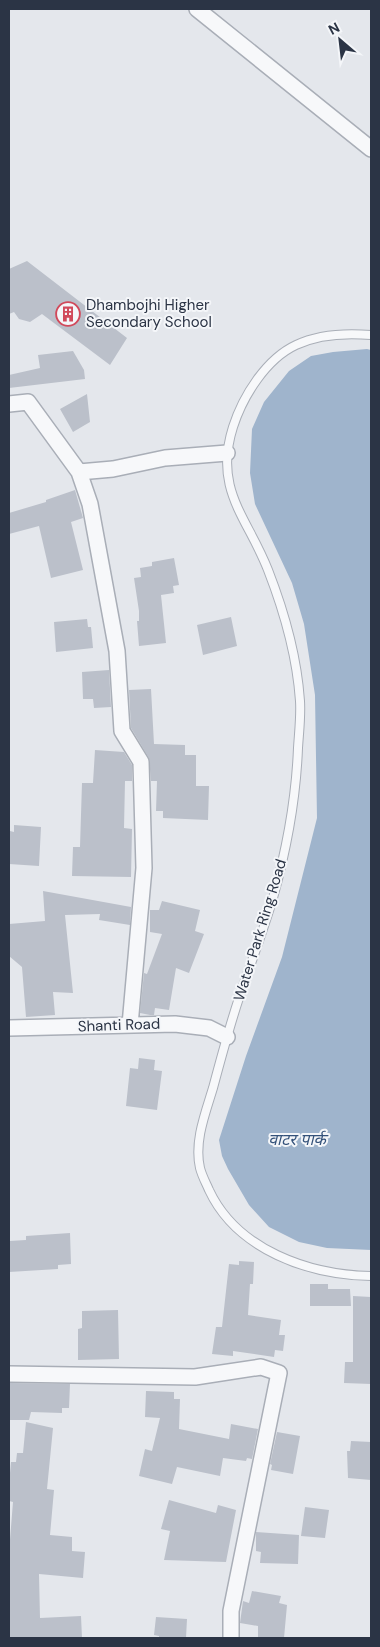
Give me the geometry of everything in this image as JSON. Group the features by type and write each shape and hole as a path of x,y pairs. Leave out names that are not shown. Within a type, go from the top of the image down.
{"street":[{"path":"196,9 371,149"},
{"path":"9,404 28,402 79,472 90,504 117,651 122,731 141,762 144,868 130,1025"},
{"path":"79,472 114,469 166,458 227,453"},
{"name":"Shanti Road","path":"9,1028 184,1025 209,1028 227,1037"},
{"path":"9,1374 195,1377 261,1367 279,1373 231,1611 231,1638"}],"lane":[{"name":"Water Park Ring Road","path":"371,334 340,334 295,345 273,362 252,386 234,426 227,453 231,491 240,516 268,568 292,649 300,702 294,810 273,898 227,1037 198,1144 200,1170 213,1198 224,1215 244,1237 294,1264 352,1276 371,1276"}],"water":[{"name":"वाटर पार्क","path":"371,350 371,1250 327,1248 299,1242 269,1227 249,1205 228,1169 222,1156 219,1140 246,1056 282,957 317,818 315,695 304,624 292,583 255,504 250,473 252,429 264,402 289,371 311,356"}],"building":[{"name":"Dhambojhi Higher Secondary School","path":"27,261 127,338 110,365 42,314 30,322 19,319 14,312 9,314 9,269"},
{"path":"73,351 84,370 85,379 9,388 9,375 40,368 38,355"},
{"path":"87,394 90,422 73,432 60,409"},
{"path":"75,490 83,518 71,522 83,570 51,578 39,526 9,534 9,513 46,502 46,500"},
{"path":"174,558 179,585 173,586 174,593 161,595 166,643 139,646 137,621 139,621 139,611 134,578 141,577 140,568 152,566 152,562"},
{"path":"231,617 237,646 203,655 197,625"},
{"path":"87,619 88,627 91,627 93,648 56,652 54,622"},
{"path":"109,670 111,707 94,708 93,699 83,699 82,672"},
{"path":"151,689 154,744 185,745 185,755 196,755 196,786 209,786 208,820 163,818 163,811 156,811 157,781 151,781 149,758 131,728 129,690"},
{"path":"95,750 124,752 132,765 132,781 125,781 124,828 132,829 131,877 72,876 73,847 80,847 82,783 93,783"},
{"path":"14,825 41,827 39,866 9,864 10,831 14,832"},
{"path":"43,891 131,907 130,925 99,920 100,914 65,915 73,993 53,992 55,1015 26,1017 22,967 9,956 9,924 45,921"},
{"path":"162,901 200,910 195,931 204,934 189,973 176,968 169,1010 155,1008 154,1015 150,1015 140,1013 144,973 147,974 162,934 150,932 150,910 159,910"},
{"path":"139,1058 155,1060 154,1070 162,1071 157,1110 126,1106 130,1068 138,1069"},
{"path":"70,1233 71,1264 58,1265 58,1269 9,1272 9,1241 26,1240 26,1236"},
{"path":"239,1261 254,1262 248,1315 281,1320 279,1335 285,1335 283,1351 275,1350 274,1357 233,1351 233,1356 212,1354 216,1327 222,1327 229,1264 239,1265"},
{"path":"310,1284 328,1284 328,1289 350,1289 351,1306 310,1306"},
{"path":"353,1296 371,1297 371,1384 344,1383 345,1362 353,1362"},
{"path":"118,1310 119,1359 78,1360 78,1329 82,1328 82,1311"},
{"path":"9,1383 70,1384 69,1408 62,1408 62,1413 31,1412 29,1420 9,1420"},
{"path":"146,1391 174,1392 174,1399 180,1399 179,1429 229,1439 231,1424 258,1429 252,1459 247,1458 246,1461 223,1458 220,1476 177,1467 172,1484 139,1476 145,1449 152,1451 160,1418 145,1417"},
{"path":"26,1422 53,1428 47,1489 54,1490 50,1535 72,1537 72,1551 85,1552 83,1578 39,1574 40,1618 81,1616 82,1638 9,1638 9,1552 13,1502 9,1501 9,1484 11,1462 16,1462 17,1453 23,1453"},
{"path":"277,1432 300,1436 293,1474 271,1470 272,1465 270,1464"},
{"path":"351,1441 371,1442 371,1480 348,1478 347,1451 350,1451"},
{"path":"169,1500 216,1513 218,1505 236,1510 226,1562 164,1560 170,1531 161,1529"},
{"path":"305,1507 329,1510 325,1538 301,1536"},
{"path":"256,1532 299,1535 298,1564 260,1563 261,1552 256,1551"},
{"path":"252,1591 281,1596 279,1603 287,1605 284,1638 258,1638 258,1626 240,1623 243,1601 249,1603"},
{"path":"156,1617 187,1619 186,1638 159,1638 159,1636 154,1635"}],"place":[{"name":"Dhambojhi Higher Secondary School","path":"68,314"}]}
